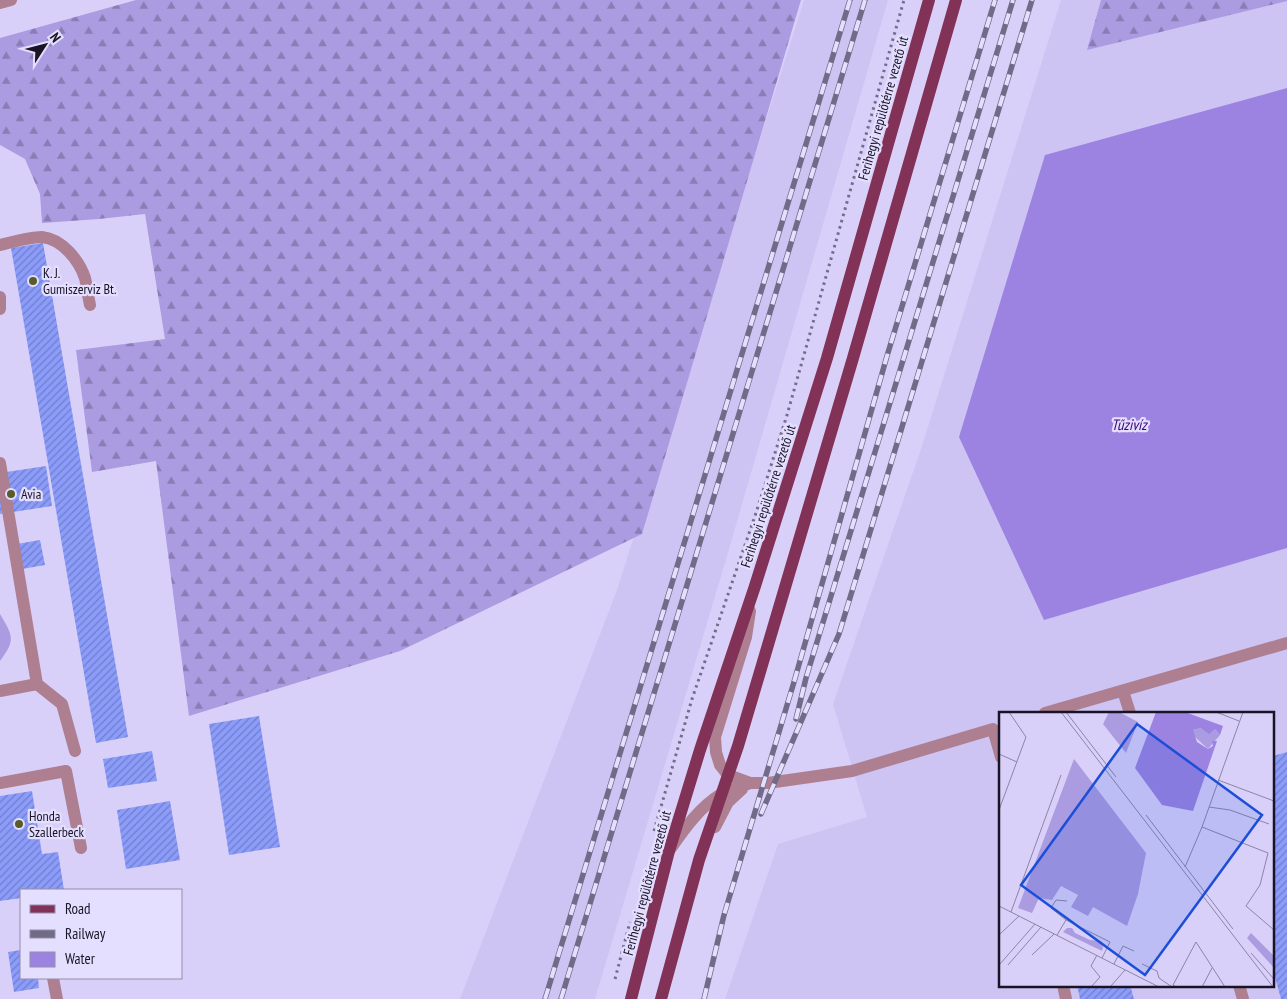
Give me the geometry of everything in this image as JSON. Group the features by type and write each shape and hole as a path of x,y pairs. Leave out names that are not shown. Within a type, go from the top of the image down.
{"main road":[{"name":"Ferihegyi repülőtérre vezető út","path":"631,999 669,851 828,358 929,0"},
{"path":"661,999 699,860 728,775 850,367 956,0"}],"street":[{"path":"0,3 11,0"},
{"path":"0,244 42,237 55,241 67,249 78,264 84,277 90,304"},
{"path":"0,296 0,309"},
{"path":"0,463 37,684 62,704 75,751"},
{"path":"750,783 728,775 720,766 716,752 715,737 746,637 755,586"},
{"path":"1049,712 1287,643"},
{"path":"0,691 37,684"},
{"path":"1123,691 1130,712"},
{"path":"669,851 692,819 706,806 722,794 750,783 786,781 852,771 997,728 999,742"},
{"path":"0,783 66,771 81,848"},
{"path":"699,860 728,802 750,783"},
{"path":"53,979 57,999"},
{"path":"1062,986 1066,999"},
{"path":"1239,986 1244,999"}],"path":[{"path":"652,837 692,699 788,415 904,0"},
{"path":"614,982 623,948"}],"shaded area":[{"path":"804,0 888,0 725,563 595,999 460,999 617,590"},
{"path":"1061,0 1287,0 1287,999 725,999 778,844 867,817 833,704 922,446"}],"green space":[{"path":"136,0 801,0 642,534 400,651 189,716 156,461 92,472 76,350 165,339 145,214 42,223 40,194 25,159 0,145 0,38"},
{"path":"1101,0 1287,0 1287,1 1087,50"},
{"path":"0,614 11,638 9,648 0,661"}],"water":[{"name":"Tűzivíz","path":"1287,88 1287,548 1044,620 959,437 1045,155"}],"building":[{"path":"43,243 128,737 96,743 11,248"},
{"path":"46,466 52,506 0,514 0,473"},
{"path":"40,540 45,565 22,569 17,544"},
{"path":"259,716 280,847 229,855 209,724"},
{"path":"152,751 157,781 108,788 103,759"},
{"path":"1287,752 1287,999 1281,999 1274,974 1274,756"},
{"name":"Honda Szallerbeck","path":"32,791 42,854 58,852 64,889 20,889 20,898 0,901 0,796"},
{"path":"170,801 180,860 126,869 117,810"},
{"path":"20,950 20,979 38,979 39,988 14,992 8,952"},
{"path":"1077,986 1130,986 1134,999 1080,999"}],"railway":[{"path":"545,999 850,0"},
{"path":"561,999 865,0"},
{"path":"704,999 724,915 794,682 887,356 995,0"},
{"path":"796,719 806,678 1013,0"},
{"path":"761,814 839,634 1032,0"}],"place":[{"name":"K. J. Gumiszerviz Bt.","path":"33,281"},
{"name":"Avia","path":"11,494"},
{"name":"Honda Szallerbeck","path":"19,824"}]}
